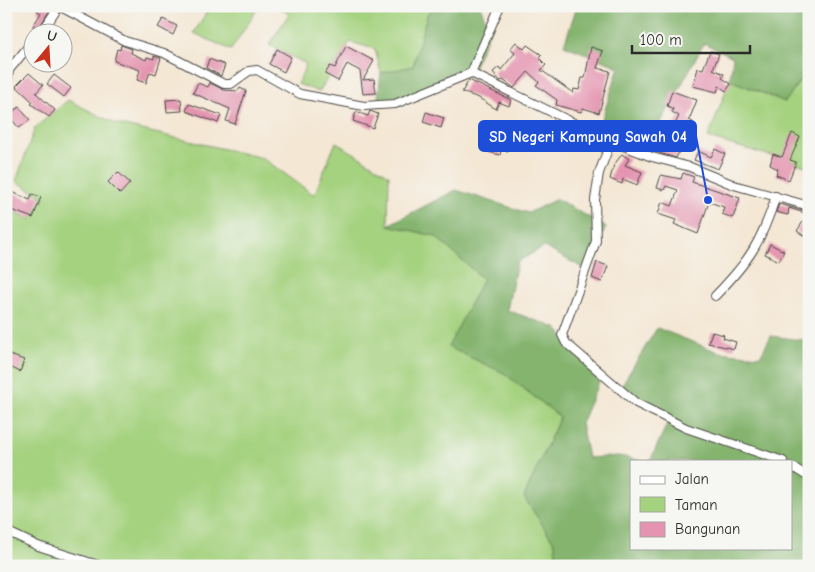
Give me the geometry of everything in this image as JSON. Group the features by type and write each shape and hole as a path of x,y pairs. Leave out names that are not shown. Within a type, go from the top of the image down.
{"street":[{"path":"49,22 59,6 124,41 164,53 224,84 231,84 249,71 257,70 300,94 364,106 396,104 471,74 500,6"},
{"path":"6,94 9,70 22,54"},
{"path":"471,74 611,141 652,158 690,167 734,184 809,206"},
{"path":"611,141 599,173 595,200 596,241 562,336 566,343 636,403 686,428 780,460"},
{"path":"715,296 742,268 752,254 765,231 776,196"},
{"path":"792,467 809,477"},
{"path":"6,531 38,546 101,566"}],"green space":[{"path":"205,6 259,6 231,50 194,33 209,8"},
{"path":"277,6 432,6 427,15 413,66 381,73 375,49 350,42 319,92 298,84 306,64 269,45 289,14"},
{"path":"432,6 480,6 490,31 472,70 401,104 377,105 381,73 413,66 427,15"},
{"path":"577,6 809,6 809,67 785,102 730,80 733,57 704,43 646,150 599,128 619,67 564,45"},
{"path":"809,67 809,167 708,138 730,80 785,102"},
{"path":"68,100 116,124 263,158 314,195 336,142 389,175 388,225 435,236 483,279 449,347 504,373 560,417 524,497 555,544 557,566 6,566 6,209 31,219 44,198 16,181 35,128"},
{"path":"456,190 528,213 557,199 606,227 587,270 544,247 517,262 507,310 556,328 602,375 581,423 588,458 619,456 639,460 630,460 630,550 792,550 792,460 650,460 669,420 620,388 657,328 718,352 760,356 771,336 809,341 809,566 557,566 555,544 524,497 560,417 504,373 448,347 483,279 435,236 388,225"}],"building":[{"path":"40,6 51,8 42,22 35,22 41,13 37,11"},
{"path":"163,19 177,26 173,35 158,27"},
{"path":"516,42 524,49 527,45 542,55 539,58 546,65 541,70 573,93 574,89 579,90 582,78 585,78 591,47 603,51 597,68 610,71 599,113 583,108 581,112 556,105 557,100 536,85 539,82 528,72 514,88 503,80 500,81 493,72 499,67 501,70 515,53 510,49"},
{"path":"121,45 132,49 131,53 146,60 147,57 154,59 154,56 161,58 156,74 150,72 146,83 137,80 140,70 114,61 117,49 120,50"},
{"path":"346,46 374,61 363,80 374,79 376,93 363,94 360,71 347,64 338,81 325,74 330,66 335,68"},
{"path":"277,49 291,57 284,72 269,64"},
{"path":"710,51 719,54 713,69 724,74 722,78 731,84 726,91 719,86 717,92 693,86 698,68 703,69"},
{"path":"209,59 225,65 221,76 206,68"},
{"path":"29,73 43,85 36,93 55,110 49,117 31,104 33,102 16,86"},
{"path":"54,75 71,88 64,97 47,84"},
{"path":"469,80 511,100 509,106 499,102 496,109 479,98 462,92"},
{"path":"198,83 208,87 210,83 224,90 238,91 240,88 246,91 235,124 226,121 230,109 193,93"},
{"path":"672,91 697,100 689,120 693,122 676,158 650,150 656,135 660,137 658,142 665,145 679,116 672,112 673,108 667,106"},
{"path":"181,99 182,111 167,112 166,100"},
{"path":"189,104 221,115 218,123 186,111"},
{"path":"19,107 30,120 19,128 8,115"},
{"path":"370,111 378,114 373,128 353,121 356,112 368,116"},
{"path":"426,112 444,118 441,128 423,122"},
{"path":"494,133 505,136 504,141 509,142 508,151 501,150 500,155 488,152"},
{"path":"792,133 800,137 790,160 796,162 789,180 776,175 778,169 770,165 773,154 782,157"},
{"path":"715,149 725,154 718,169 694,160 698,151 711,157"},
{"path":"622,154 629,159 625,165 642,172 637,185 623,179 622,184 610,179 614,165"},
{"path":"118,172 130,183 120,194 108,182"},
{"path":"683,173 694,177 692,182 740,198 733,218 722,214 724,207 709,202 698,234 674,224 676,220 658,214 662,202 672,206 678,190 666,186 664,190 657,188 661,175 681,179"},
{"path":"10,191 30,200 32,194 41,197 33,218 6,208 6,199"},
{"path":"779,204 809,212 809,239 797,231 808,214 789,208 788,215 776,212"},
{"path":"770,244 784,251 779,261 765,254"},
{"path":"597,262 608,266 602,282 592,278"},
{"path":"712,332 724,335 723,338 736,342 734,349 708,343"},
{"path":"10,355 24,360 20,372 8,366"}],"place":[{"name":"SD Negeri Kampung Sawah 04","path":"708,200"}]}
